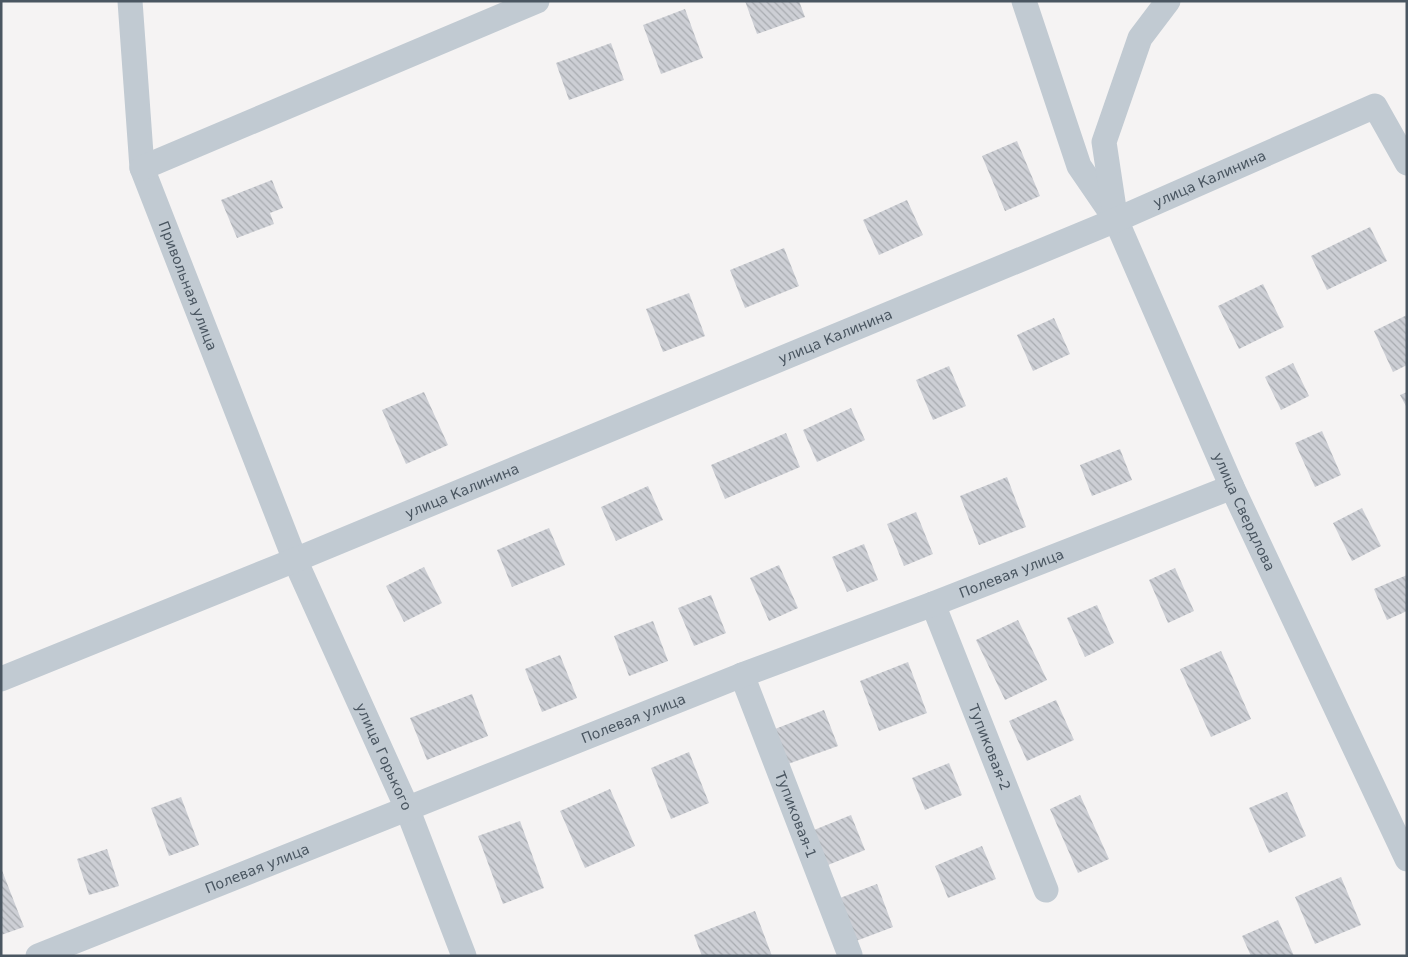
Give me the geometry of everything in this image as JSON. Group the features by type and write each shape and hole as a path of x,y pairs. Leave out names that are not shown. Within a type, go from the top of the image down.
{"street":[{"name":"Привольная улица","path":"130,1 142,168 295,560"},
{"path":"142,168 537,1"},
{"name":"улица Свердлова","path":"1024,1 1079,166 1116,220 1232,487 1407,859"},
{"path":"1116,220 1104,142 1140,38 1168,1"},
{"name":"улица Калинина","path":"1,679 295,560 1116,220 1375,106 1407,163"},
{"name":"Полевая улица","path":"38,956 742,675 933,604 1232,487"},
{"name":"улица Горького","path":"295,560 407,808 464,956"},
{"name":"Тупиковая-2","path":"933,604 1046,890"},
{"name":"Тупиковая-1","path":"742,675 850,954"}],"building":[{"path":"745,1 799,1 805,17 757,34"},
{"path":"685,9 703,58 661,74 643,25"},
{"path":"611,43 624,80 569,100 556,63"},
{"path":"1017,141 1040,196 1005,211 982,156"},
{"path":"272,180 283,208 270,213 274,224 237,238 221,200"},
{"path":"907,200 923,235 879,255 863,220"},
{"path":"1370,227 1387,261 1327,290 1311,256"},
{"path":"784,248 799,286 745,308 730,270"},
{"path":"1263,284 1284,327 1239,349 1218,306"},
{"path":"689,293 705,336 663,352 646,309"},
{"path":"1407,315 1407,365 1393,372 1374,331"},
{"path":"1054,318 1070,354 1033,371 1017,335"},
{"path":"1293,363 1309,396 1281,410 1265,377"},
{"path":"949,366 966,406 933,420 916,380"},
{"path":"424,392 448,445 406,464 382,410"},
{"path":"1407,392 1407,408 1400,395"},
{"path":"851,408 865,440 817,462 803,430"},
{"path":"1322,431 1341,475 1315,487 1295,443"},
{"path":"786,433 800,467 725,499 711,465"},
{"path":"1120,449 1132,480 1092,496 1080,465"},
{"path":"1007,477 1026,527 979,545 960,496"},
{"path":"648,486 663,520 616,541 601,507"},
{"path":"1362,508 1381,546 1352,561 1333,523"},
{"path":"916,512 933,554 904,566 887,524"},
{"path":"549,528 565,565 512,587 497,550"},
{"path":"864,544 878,580 847,592 832,557"},
{"path":"779,565 798,608 769,621 750,578"},
{"path":"424,567 442,603 404,622 386,586"},
{"path":"1175,568 1194,611 1168,623 1149,580"},
{"path":"1407,575 1407,611 1387,620 1374,589"},
{"path":"711,595 726,633 694,646 678,608"},
{"path":"1097,605 1114,643 1085,657 1067,618"},
{"path":"1018,620 1047,680 1005,700 976,640"},
{"path":"653,621 668,661 629,676 614,636"},
{"path":"1221,651 1251,719 1211,737 1180,669"},
{"path":"560,655 577,698 542,712 525,669"},
{"path":"908,662 927,713 879,731 860,681"},
{"path":"472,694 488,736 427,760 410,718"},
{"path":"1056,700 1074,740 1027,761 1009,721"},
{"path":"824,710 838,746 788,764 775,729"},
{"path":"689,752 709,803 671,819 651,768"},
{"path":"949,763 962,795 925,810 912,778"},
{"path":"610,789 635,846 585,868 560,811"},
{"path":"1287,792 1306,836 1269,853 1249,808"},
{"path":"1080,795 1109,859 1078,873 1050,809"},
{"path":"181,797 199,845 169,856 151,808"},
{"path":"851,815 865,850 828,865 814,830"},
{"path":"520,821 544,888 503,904 478,836"},
{"path":"982,846 996,879 948,898 935,866"},
{"path":"107,849 119,886 89,895 77,859"},
{"path":"1,868 24,927 1,935"},
{"path":"1341,877 1361,925 1315,944 1295,897"},
{"path":"877,884 893,927 856,941 840,898"},
{"path":"755,911 772,956 702,956 694,935"},
{"path":"1278,920 1294,956 1251,956 1242,936"}]}
